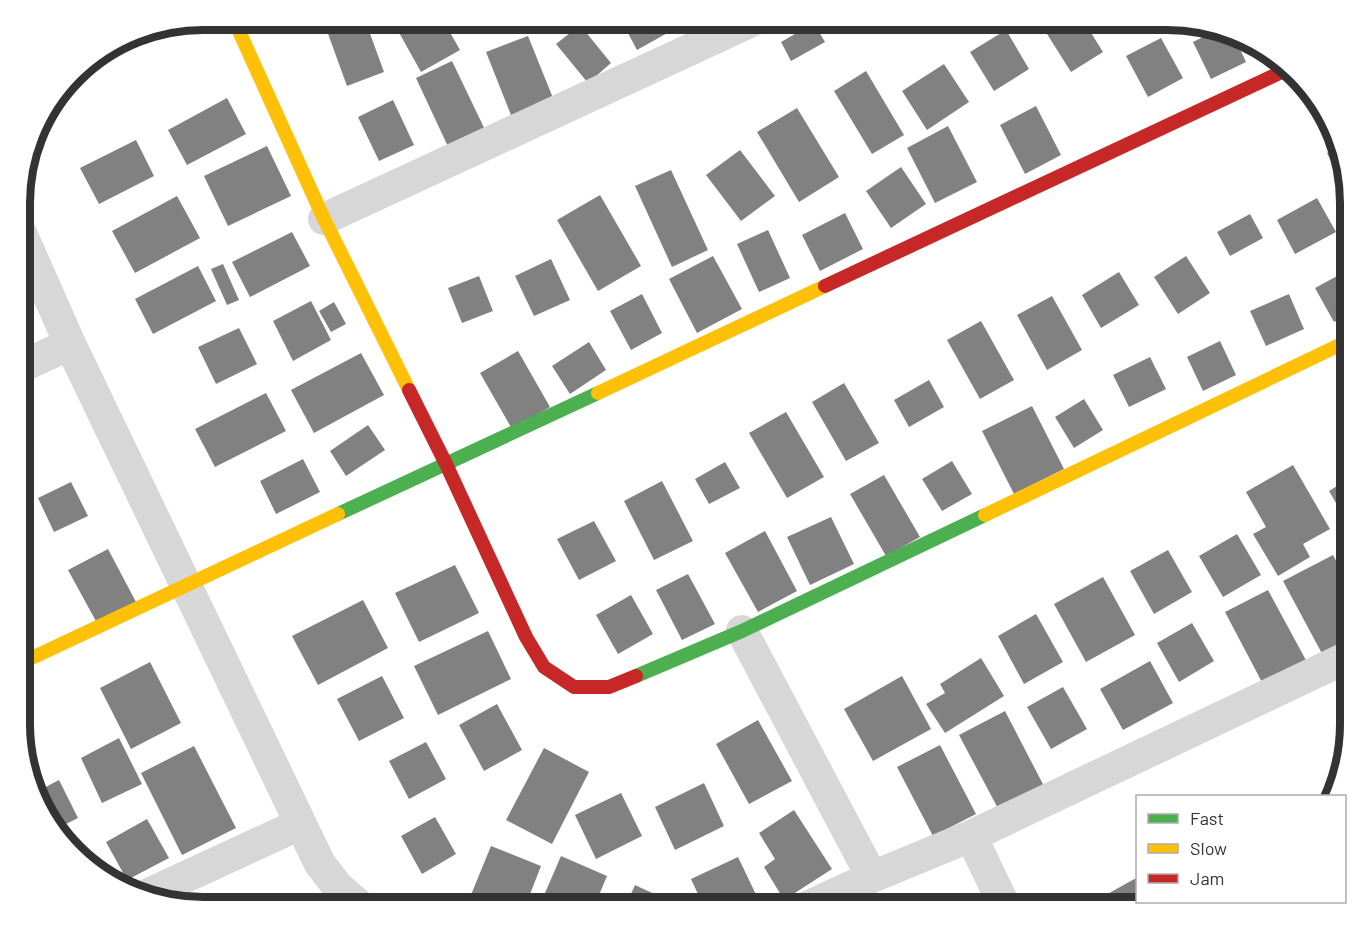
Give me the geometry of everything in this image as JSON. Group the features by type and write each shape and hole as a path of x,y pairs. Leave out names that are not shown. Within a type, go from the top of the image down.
{"street":[{"path":"239,30 324,219 446,464 526,637 544,667 574,687 609,687 742,631 1340,345"},
{"path":"324,219 732,30"},
{"path":"30,659 1280,73"},
{"path":"30,253 70,344 300,824 320,864 338,887 350,897"},
{"path":"30,363 70,344"},
{"path":"742,631 872,876"},
{"path":"828,897 872,876 971,836 1340,661"},
{"path":"157,890 300,824"},
{"path":"971,836 1000,897"}],"building":[{"path":"327,30 369,30 384,72 347,86"},
{"path":"398,30 449,30 460,50 421,72"},
{"path":"574,30 584,30 611,63 588,83 556,44"},
{"path":"626,30 673,30 637,50"},
{"path":"802,30 818,30 825,42 791,61 781,42"},
{"path":"1006,30 1029,69 994,91 970,52"},
{"path":"1045,30 1089,30 1103,52 1071,72"},
{"path":"1207,35 1233,43 1238,46 1246,62 1211,79 1193,42"},
{"path":"528,36 555,103 513,120 486,52"},
{"path":"1161,38 1183,78 1148,97 1126,56"},
{"path":"452,61 488,136 451,153 416,78"},
{"path":"944,64 969,102 927,130 902,91"},
{"path":"866,71 904,135 872,154 834,91"},
{"path":"227,98 246,134 187,165 168,130"},
{"path":"393,100 414,145 379,161 358,117"},
{"path":"1036,106 1061,155 1025,174 1000,125"},
{"path":"797,108 839,177 799,202 757,132"},
{"path":"948,126 977,182 935,203 907,148"},
{"path":"136,140 154,176 99,204 80,168"},
{"path":"267,146 291,196 228,226 204,176"},
{"path":"740,150 775,196 741,221 706,175"},
{"path":"1331,151 1338,175 1327,153"},
{"path":"901,167 926,204 891,228 866,191"},
{"path":"671,170 708,250 672,267 635,186"},
{"path":"600,195 641,266 598,291 557,220"},
{"path":"177,196 200,238 135,273 112,231"},
{"path":"1317,198 1336,232 1295,254 1277,220"},
{"path":"845,213 863,249 820,271 802,235"},
{"path":"1250,214 1263,238 1230,256 1217,232"},
{"path":"768,230 790,278 759,292 737,244"},
{"path":"292,232 310,266 250,297 232,262"},
{"path":"713,256 742,309 697,333 669,279"},
{"path":"1186,256 1210,293 1178,314 1154,277"},
{"path":"551,259 570,300 534,316 515,276"},
{"path":"223,264 239,300 227,305 211,269"},
{"path":"198,266 216,301 153,334 135,299"},
{"path":"1119,272 1139,305 1101,328 1082,295"},
{"path":"1340,274 1340,319 1334,322 1315,288"},
{"path":"479,276 493,311 462,323 448,288"},
{"path":"642,294 662,333 631,350 610,311"},
{"path":"1289,294 1304,329 1266,346 1250,311"},
{"path":"1052,296 1082,350 1047,370 1017,315"},
{"path":"311,301 331,340 293,361 273,321"},
{"path":"334,302 346,324 331,332 319,311"},
{"path":"981,321 1014,380 980,399 947,340"},
{"path":"239,328 257,364 216,384 198,347"},
{"path":"1220,341 1236,375 1203,391 1187,357"},
{"path":"589,342 606,370 570,394 552,366"},
{"path":"518,351 550,407 512,429 480,373"},
{"path":"361,353 384,395 314,433 291,390"},
{"path":"1150,357 1166,389 1129,407 1113,375"},
{"path":"929,380 944,407 909,427 894,400"},
{"path":"844,383 879,443 846,461 812,402"},
{"path":"266,393 286,431 215,467 195,429"},
{"path":"1084,399 1103,430 1074,448 1055,417"},
{"path":"1032,406 1064,469 1014,494 982,431"},
{"path":"786,412 824,477 787,498 749,433"},
{"path":"368,425 385,450 346,476 330,451"},
{"path":"303,459 320,492 276,514 260,481"},
{"path":"952,461 972,494 942,511 922,479"},
{"path":"725,462 740,488 709,504 695,479"},
{"path":"1293,465 1330,529 1303,544 1310,557 1278,576 1253,534 1266,527 1246,492"},
{"path":"884,475 920,537 886,556 850,494"},
{"path":"662,481 693,541 654,560 624,501"},
{"path":"71,482 88,516 54,532 38,498"},
{"path":"1340,484 1340,510 1329,491"},
{"path":"831,517 854,564 810,585 787,537"},
{"path":"594,521 616,561 579,580 557,539"},
{"path":"765,531 797,591 758,612 725,553"},
{"path":"1237,534 1261,575 1223,597 1199,556"},
{"path":"108,549 136,602 97,623 68,570"},
{"path":"1168,550 1192,592 1154,614 1130,571"},
{"path":"1333,555 1340,568 1340,653 1326,661 1283,581"},
{"path":"455,565 479,613 419,642 395,593"},
{"path":"688,574 715,624 682,640 656,590"},
{"path":"1103,577 1135,635 1086,662 1054,604"},
{"path":"1268,590 1308,664 1265,688 1225,612"},
{"path":"631,595 653,634 618,654 596,615"},
{"path":"363,600 388,648 318,685 292,636"},
{"path":"1036,614 1063,662 1024,684 998,636"},
{"path":"1192,623 1214,661 1179,682 1157,643"},
{"path":"488,631 511,679 438,715 414,666"},
{"path":"981,658 1004,696 945,733 926,704 945,693 940,684"},
{"path":"1150,661 1173,703 1123,730 1100,689"},
{"path":"150,662 181,723 131,749 100,688"},
{"path":"382,676 404,718 359,741 337,699"},
{"path":"902,676 931,729 873,761 844,709"},
{"path":"1063,687 1087,729 1051,749 1027,707"},
{"path":"497,704 522,750 484,771 459,725"},
{"path":"1005,711 1046,790 1001,814 959,735"},
{"path":"758,720 792,781 749,804 716,744"},
{"path":"119,738 142,784 102,803 81,758"},
{"path":"426,742 446,779 409,799 389,761"},
{"path":"940,745 976,814 933,836 897,767"},
{"path":"194,746 236,828 182,855 141,773"},
{"path":"544,748 589,772 552,844 506,820"},
{"path":"59,780 78,818 63,825 43,788"},
{"path":"704,783 724,826 675,850 655,807"},
{"path":"621,793 642,836 596,859 575,815"},
{"path":"794,810 832,869 789,897 782,897 764,867 775,859 759,833"},
{"path":"435,817 456,854 422,874 401,836"},
{"path":"147,819 169,858 128,879 106,842"},
{"path":"491,846 541,866 529,897 470,897"},
{"path":"561,856 607,876 598,897 543,897"},
{"path":"738,857 757,897 699,897 691,879"},
{"path":"1136,878 1136,897 1102,897"},
{"path":"635,885 661,897 630,897"}],"traffic: fast":[{"path":"338,514 598,393"},
{"path":"636,676 742,631 985,515"}],"traffic: slow":[{"path":"239,30 324,219 409,390"},
{"path":"598,393 825,286"},
{"path":"985,515 1340,345"},
{"path":"30,659 338,514"}],"traffic: jam":[{"path":"825,286 1280,73"},
{"path":"409,390 526,637 544,667 574,687 609,687 636,676"}]}
